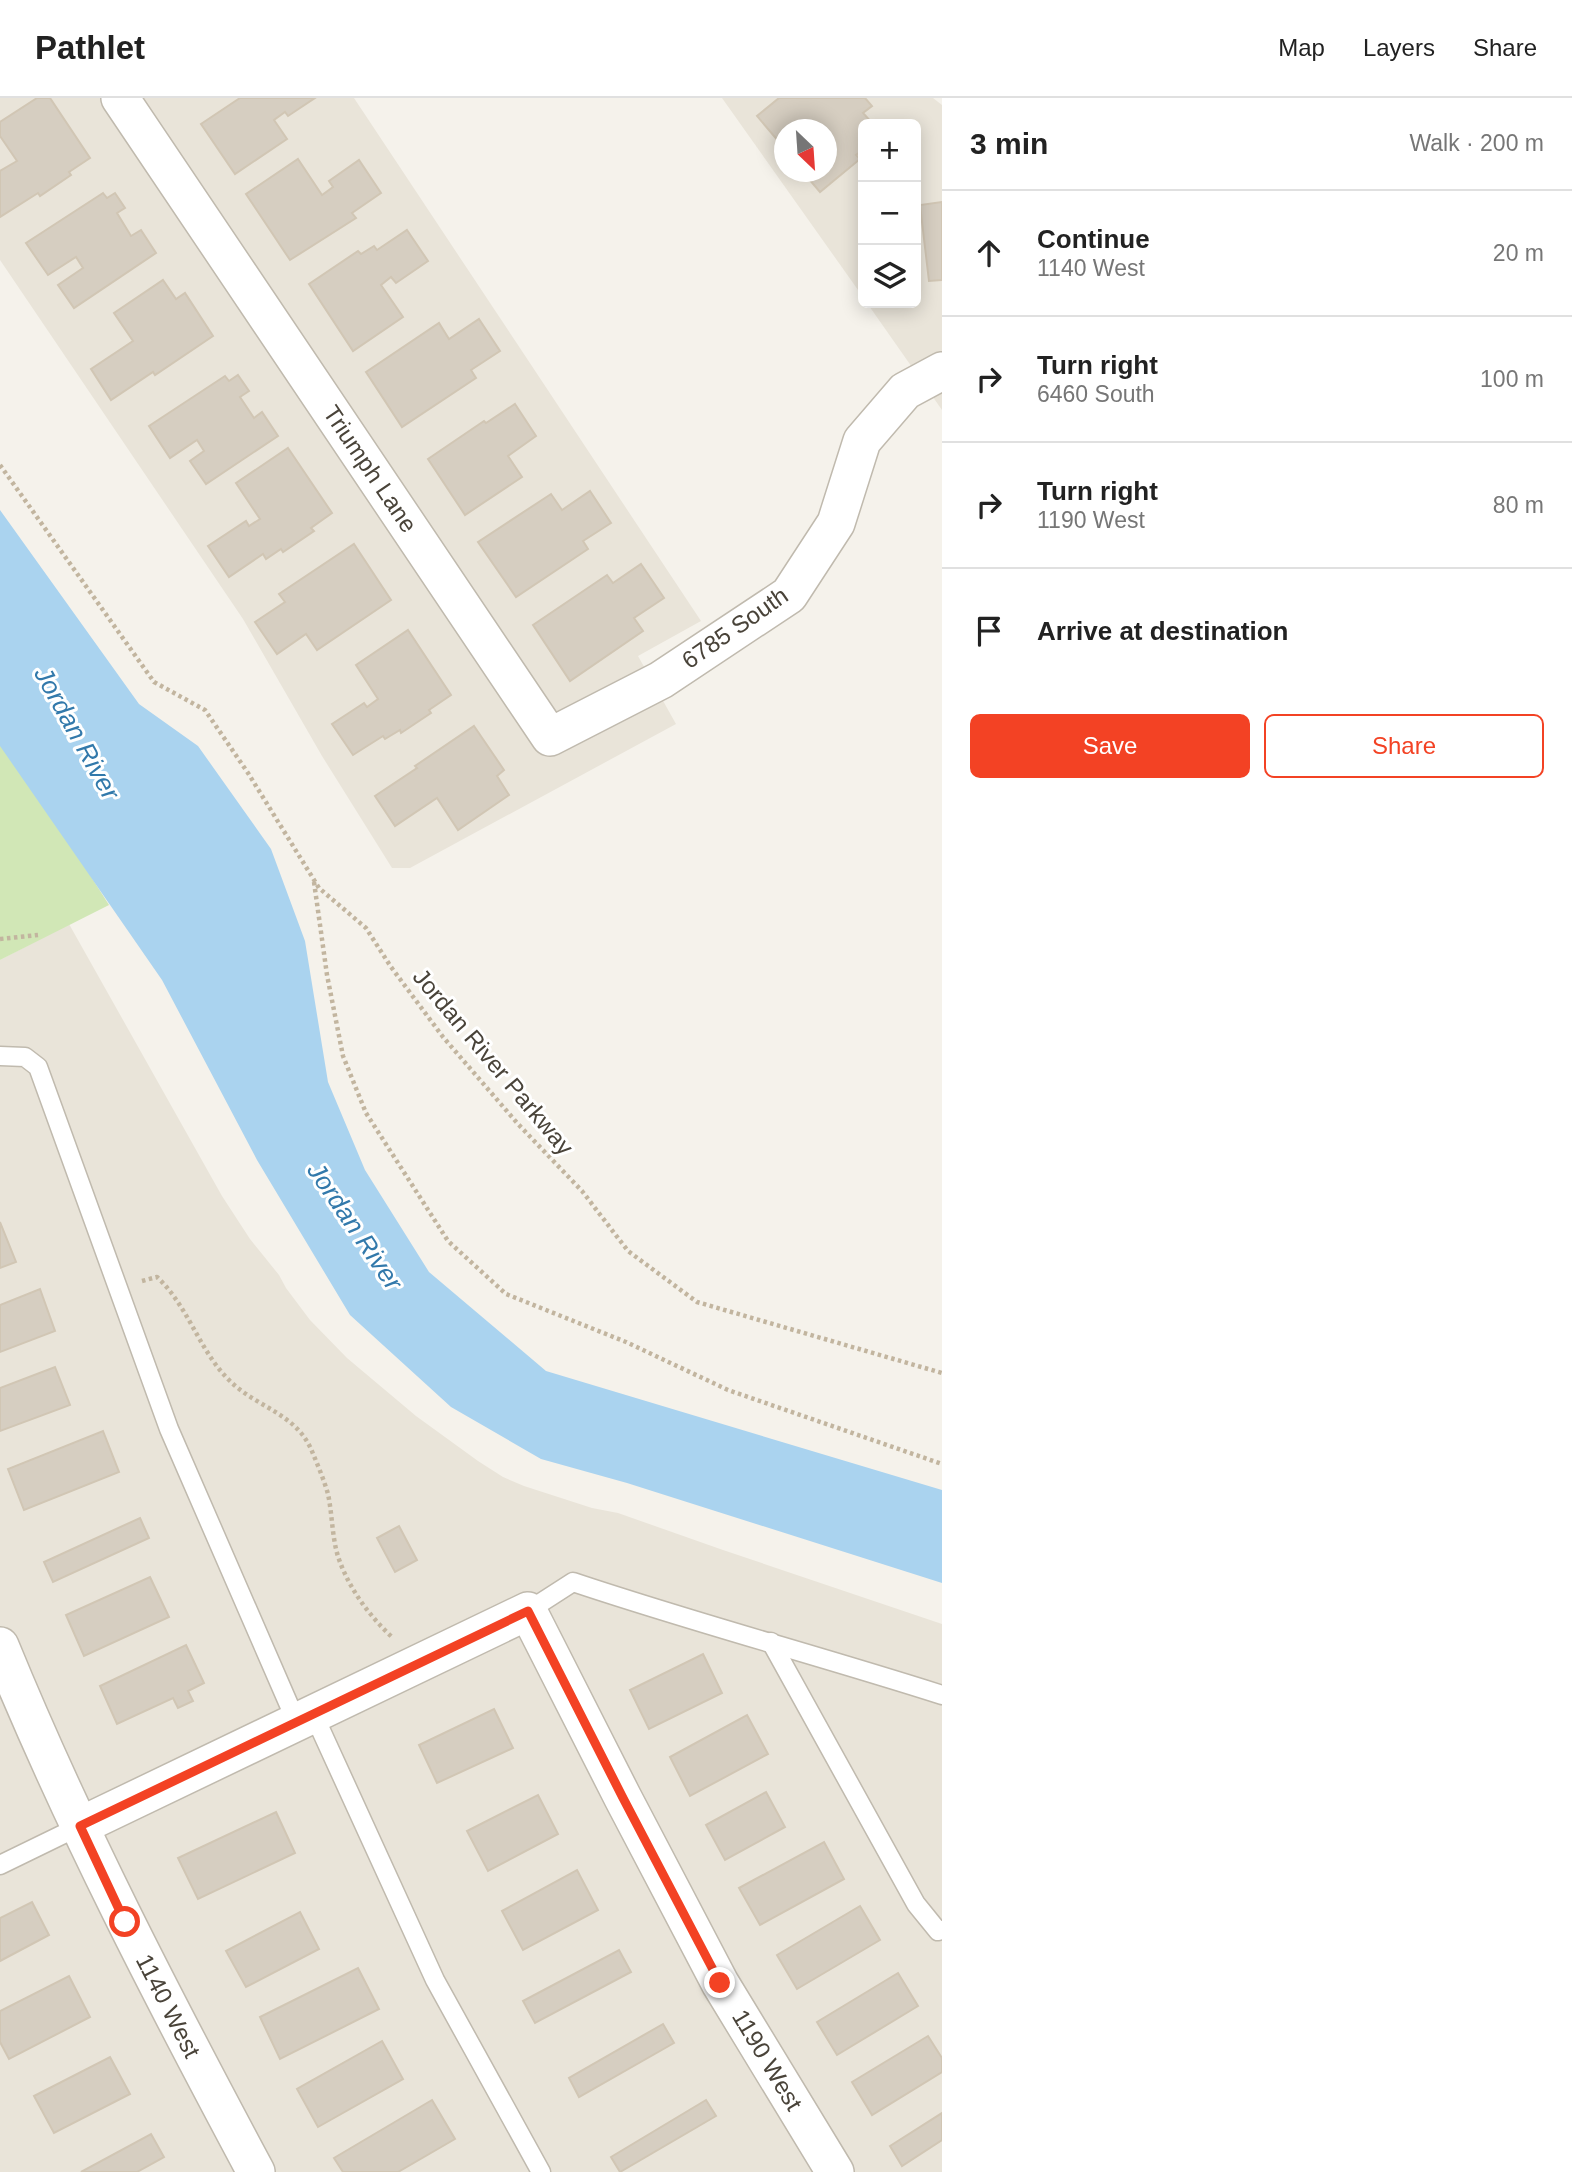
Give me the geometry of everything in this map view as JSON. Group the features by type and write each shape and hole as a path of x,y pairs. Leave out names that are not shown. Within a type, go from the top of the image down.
{"street":[{"name":"Triumph Lane","path":"120,98 550,737 661,680"},
{"name":"6785 South","path":"661,680 789,596 836,523 862,441 905,391 942,371"},
{"path":"80,1826 528,1611"},
{"name":"1190 West","path":"528,1611 720,1983 835,2172"},
{"name":"1140 West","path":"0,1646 80,1826 187,2043 256,2172"}],"lane":[{"path":"0,1056 25,1057 38,1067 169,1429 304,1717 435,1980 541,2172"},
{"path":"528,1611 573,1582 942,1695"},
{"path":"771,1642 916,1904 938,1931 942,1930"},
{"path":"0,1865 80,1826"}],"path":[{"name":"Jordan River Parkway","path":"0,464 153,682 205,710 248,773 319,888 366,928 443,1037 518,1124 582,1191 628,1251 697,1302 942,1373"},
{"path":"314,879 327,975 343,1056 366,1113 448,1241 506,1294 626,1342 728,1390 942,1464"},
{"path":"0,939 38,935"},
{"path":"118,1291 157,1277 186,1312 204,1349 230,1382 296,1426 310,1447 327,1492 337,1553 351,1583 373,1619 424,1660"}],"shaded area":[{"path":"0,98 354,98 701,621 638,656 676,724 410,868 392,868 322,756 243,619 0,260"},
{"path":"722,98 933,98 942,105 942,410 871,308 921,308 921,119 858,119 858,290 782,182 837,182 837,119 774,119 774,171"},
{"path":"69,924 222,1196 250,1239 310,1320 347,1358 416,1416 478,1461 503,1477 524,1486 592,1508 618,1513 942,1624 942,2172 0,2172 0,960"}],"green space":[{"path":"0,733 109,905 0,960"}],"water":[{"name":"Jordan River","path":"0,510 139,704 198,746 271,849 305,941 328,1082 365,1170 429,1272 546,1371 942,1490 942,1583 627,1483 541,1459 451,1407 350,1315 257,1160 162,980 0,746"}],"building":[{"path":"37,98 50,98 90,158 40,196 38,193 0,217 0,171 17,161 0,136 0,122"},
{"path":"240,98 315,98 288,116 285,112 274,120 287,139 235,174 201,124"},
{"path":"779,98 865,98 872,106 863,113 868,119 858,119 858,161 837,178 837,119 774,119 774,136 757,116"},
{"path":"298,159 322,195 333,187 329,181 359,160 381,193 352,213 356,218 290,260 246,194"},
{"path":"812,182 832,182 820,192"},
{"path":"103,193 107,198 115,193 125,208 117,213 131,236 141,230 156,253 74,308 58,285 83,268 76,257 48,275 26,243"},
{"path":"942,202 942,280 929,281 921,205"},
{"path":"407,230 428,261 396,283 391,277 381,285 403,317 353,351 309,284 358,251 361,254 374,246 377,250"},
{"path":"163,280 176,299 185,293 213,336 155,375 153,372 111,400 91,369 133,341 114,313"},
{"path":"479,319 500,351 471,370 476,378 402,427 366,372 439,323 449,339"},
{"path":"238,375 249,391 240,397 254,418 262,412 278,436 206,484 190,461 204,451 197,440 170,458 149,426 225,376 229,381"},
{"path":"515,404 536,436 508,456 522,477 465,515 428,459 484,421 486,423"},
{"path":"288,448 332,513 311,528 314,531 283,552 281,549 266,559 263,554 229,577 208,546 246,521 249,526 260,519 236,483"},
{"path":"590,491 611,523 583,541 588,549 516,597 478,542 551,494 562,510"},
{"path":"354,544 391,600 317,650 306,634 277,654 255,622 285,602 279,594"},
{"path":"641,564 664,598 634,618 643,631 570,681 533,625 607,575 613,583"},
{"path":"408,630 451,695 429,710 431,713 401,733 400,730 385,739 383,736 353,755 332,724 364,703 367,707 378,699 356,665"},
{"path":"474,726 504,770 497,776 509,795 458,830 437,798 395,826 375,796"},
{"path":"0,1222 16,1262 0,1268"},
{"path":"40,1289 55,1331 0,1352 0,1305"},
{"path":"55,1367 70,1405 0,1431 0,1388"},
{"path":"103,1431 119,1472 24,1510 8,1469"},
{"path":"140,1518 149,1538 53,1582 44,1562"},
{"path":"399,1526 417,1560 395,1572 377,1538"},
{"path":"150,1577 169,1617 84,1656 66,1615"},
{"path":"186,1645 204,1683 188,1691 193,1701 178,1708 173,1698 117,1724 100,1686"},
{"path":"703,1654 722,1693 649,1729 630,1690"},
{"path":"494,1709 513,1748 437,1783 419,1745"},
{"path":"747,1715 768,1754 690,1796 670,1757"},
{"path":"766,1792 785,1827 725,1860 706,1825"},
{"path":"538,1795 558,1834 488,1871 467,1831"},
{"path":"276,1812 295,1853 198,1899 178,1858"},
{"path":"824,1842 844,1879 760,1925 739,1888"},
{"path":"577,1870 598,1910 523,1950 502,1911"},
{"path":"32,1902 49,1935 0,1961 0,1918"},
{"path":"860,1906 880,1940 797,1989 777,1955"},
{"path":"300,1912 319,1949 246,1987 226,1951"},
{"path":"619,1950 631,1972 535,2023 523,2001"},
{"path":"358,1968 379,2009 280,2059 260,2017"},
{"path":"898,1973 918,2006 837,2055 817,2022"},
{"path":"69,1976 90,2017 9,2059 0,2042 0,2011"},
{"path":"663,2024 674,2043 579,2097 569,2078"},
{"path":"928,2036 942,2058 942,2072 872,2115 852,2082"},
{"path":"382,2041 403,2079 318,2127 297,2089"},
{"path":"110,2057 130,2094 54,2133 34,2096"},
{"path":"432,2100 455,2139 398,2172 343,2172 334,2158"},
{"path":"706,2100 716,2116 620,2172 611,2157"},
{"path":"942,2113 942,2140 902,2166 890,2146"},
{"path":"151,2134 164,2157 137,2172 81,2172"}],"route":[{"path":"125,1922 80,1826 528,1611 720,1983"}]}
